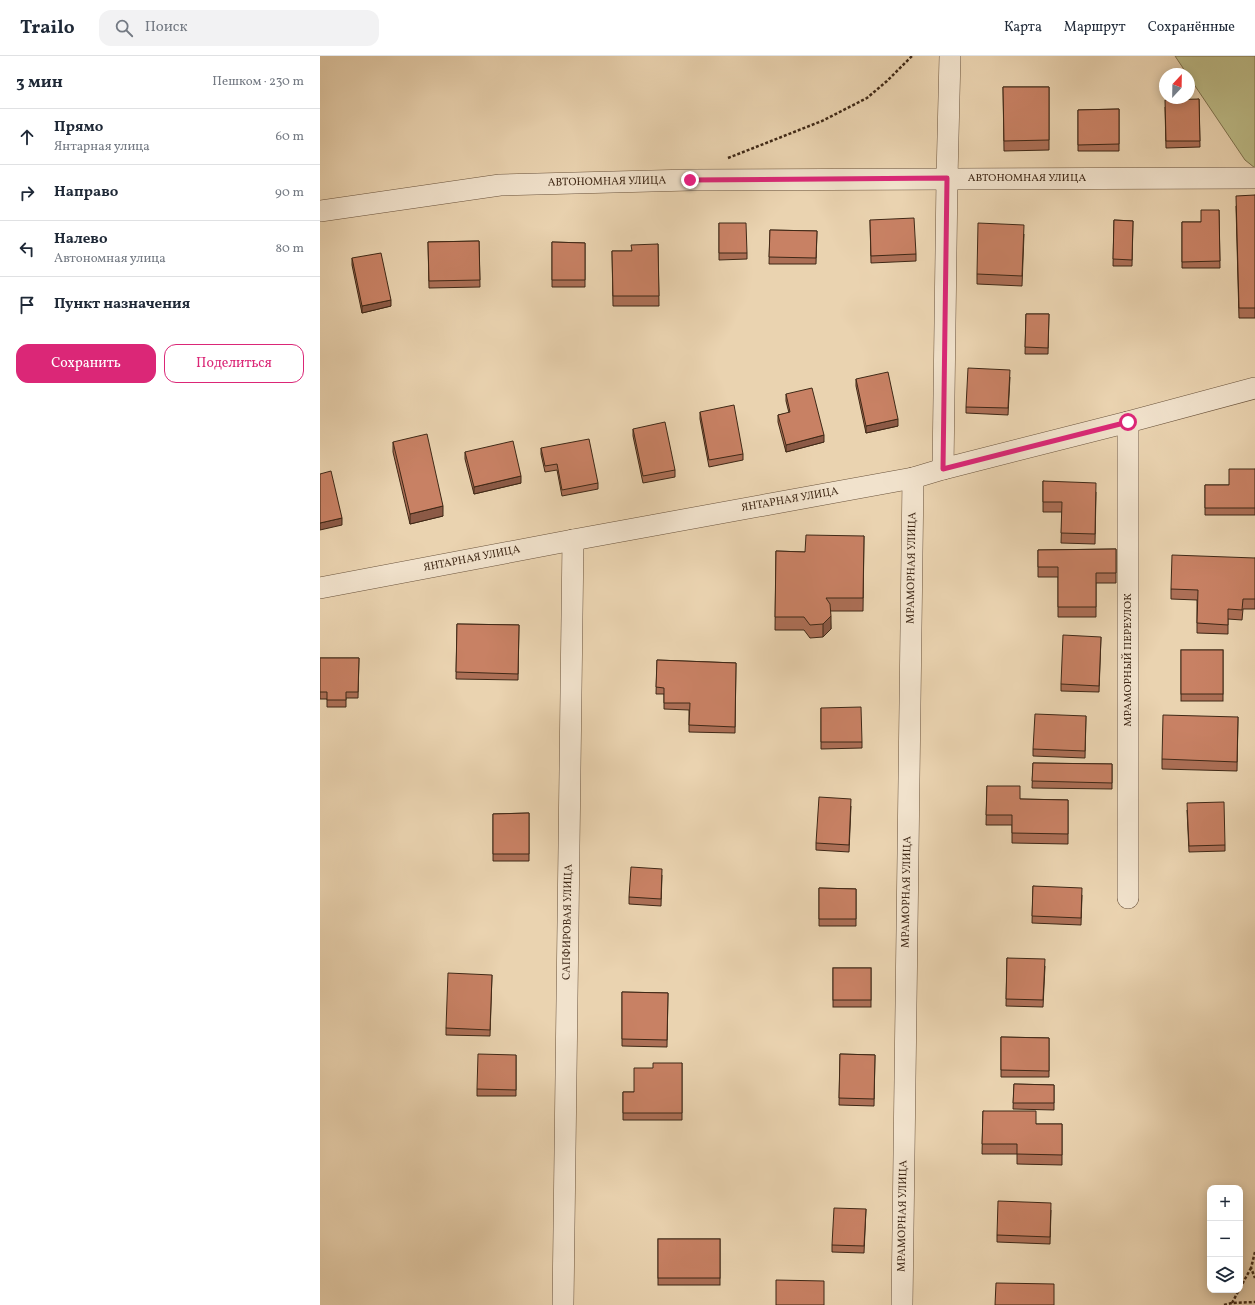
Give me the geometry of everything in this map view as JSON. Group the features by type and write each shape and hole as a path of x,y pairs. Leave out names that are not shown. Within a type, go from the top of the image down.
{"street":[{"path":"943,469 950,56"},
{"name":"АВТОНОМНАЯ УЛИЦА","path":"320,211 500,185 690,180 1255,178"},
{"name":"ЯНТАРНАЯ УЛИЦА","path":"320,588 913,478 1255,388"},
{"name":"МРАМОРНЫЙ ПЕРЕУЛОК","path":"1128,422 1128,898"},
{"name":"МРАМОРНАЯ УЛИЦА","path":"902,1305 913,478"},
{"name":"САПФИРОВАЯ УЛИЦА","path":"563,1305 573,540"}],"path":[{"path":"727,158 822,121 867,98 887,81 912,56"},
{"path":"1243,1282 1251,1268 1255,1252"},
{"path":"1251,1268 1255,1278"},
{"path":"1232,1303 1237,1293"},
{"path":"1224,1305 1232,1303 1255,1302"}],"shaded area":[{"path":"1175,56 1255,56 1255,168 1245,160 1195,86 1195,68 1183,68"}],"building":[{"path":"1003,87 1049,87 1049,140 1004,141"},
{"path":"1195,99 1199,99 1200,141 1166,141 1165,104 1195,104"},
{"path":"1119,109 1119,144 1078,145 1078,110"},
{"path":"1255,195 1255,308 1239,308 1236,196"},
{"path":"1201,210 1219,210 1220,261 1182,262 1182,222 1201,222"},
{"path":"914,218 916,254 871,256 870,220"},
{"path":"1114,220 1133,221 1132,260 1113,259"},
{"path":"719,223 746,223 747,253 719,253"},
{"path":"978,223 1024,225 1022,276 977,274"},
{"path":"770,230 817,231 816,258 769,257"},
{"path":"479,241 480,280 429,281 428,242"},
{"path":"552,242 585,243 585,280 552,280"},
{"path":"658,244 659,296 613,296 612,251 632,251 631,245"},
{"path":"381,253 391,300 362,306 352,258"},
{"path":"1026,314 1049,314 1048,348 1025,347"},
{"path":"968,368 1010,370 1008,408 966,407"},
{"path":"888,372 898,419 866,426 856,379"},
{"path":"812,388 824,435 786,445 778,415 790,412 786,394"},
{"path":"734,405 743,454 709,460 700,412"},
{"path":"665,422 675,470 643,476 633,429"},
{"path":"427,434 443,506 410,514 393,442"},
{"path":"589,439 598,483 562,490 557,464 545,466 541,448"},
{"path":"513,441 521,476 474,487 465,452"},
{"path":"1229,469 1255,469 1255,508 1205,508 1205,485 1229,485"},
{"path":"331,471 342,518 320,523 320,474"},
{"path":"1043,481 1096,483 1095,534 1061,533 1062,502 1043,502"},
{"path":"806,535 864,536 863,598 826,598 830,604 831,616 823,624 810,625 804,617 775,617 776,551 805,552"},
{"path":"1116,549 1116,573 1096,573 1096,607 1058,607 1058,567 1038,567 1038,550"},
{"path":"1172,555 1255,558 1255,599 1243,599 1242,610 1228,609 1228,625 1197,623 1198,590 1171,589"},
{"path":"457,624 519,625 518,674 456,672"},
{"path":"1063,635 1101,637 1099,686 1061,684"},
{"path":"1181,650 1223,650 1223,694 1181,694"},
{"path":"320,658 359,658 358,692 346,692 346,700 327,700 327,692 320,692"},
{"path":"657,660 736,663 735,727 689,725 690,703 664,703 664,688 656,687"},
{"path":"861,707 862,742 821,742 821,708"},
{"path":"1035,714 1086,716 1085,751 1033,749"},
{"path":"1163,715 1238,717 1237,762 1162,759"},
{"path":"1033,763 1112,764 1112,783 1032,781"},
{"path":"987,786 1020,786 1020,799 1068,800 1068,834 1012,833 1012,815 986,815"},
{"path":"819,797 851,799 849,845 816,843"},
{"path":"1224,802 1225,845 1189,846 1187,803"},
{"path":"529,813 529,854 493,854 493,814"},
{"path":"631,867 662,869 661,899 629,897"},
{"path":"1033,886 1082,888 1081,918 1032,916"},
{"path":"819,888 856,889 856,919 819,919"},
{"path":"1007,958 1045,959 1043,1000 1006,999"},
{"path":"833,968 871,968 871,1000 833,1000"},
{"path":"448,973 492,975 490,1030 446,1028"},
{"path":"622,992 668,993 667,1040 622,1039"},
{"path":"1001,1037 1049,1038 1049,1071 1001,1070"},
{"path":"478,1054 516,1055 516,1090 477,1089"},
{"path":"840,1054 875,1055 874,1099 839,1098"},
{"path":"653,1063 682,1063 682,1113 623,1113 623,1092 634,1092 634,1068 653,1068"},
{"path":"1014,1084 1054,1085 1054,1103 1013,1103"},
{"path":"983,1111 1036,1111 1036,1124 1062,1124 1062,1155 1017,1154 1017,1144 982,1144"},
{"path":"998,1201 1051,1203 1050,1237 997,1235"},
{"path":"834,1208 866,1209 864,1246 832,1245"},
{"path":"658,1239 720,1239 720,1278 658,1278"},
{"path":"776,1280 824,1281 824,1305 776,1305"},
{"path":"996,1283 1054,1284 1054,1305 995,1305"}],"route":[{"path":"690,180 947,178 943,469 1128,422"}]}
